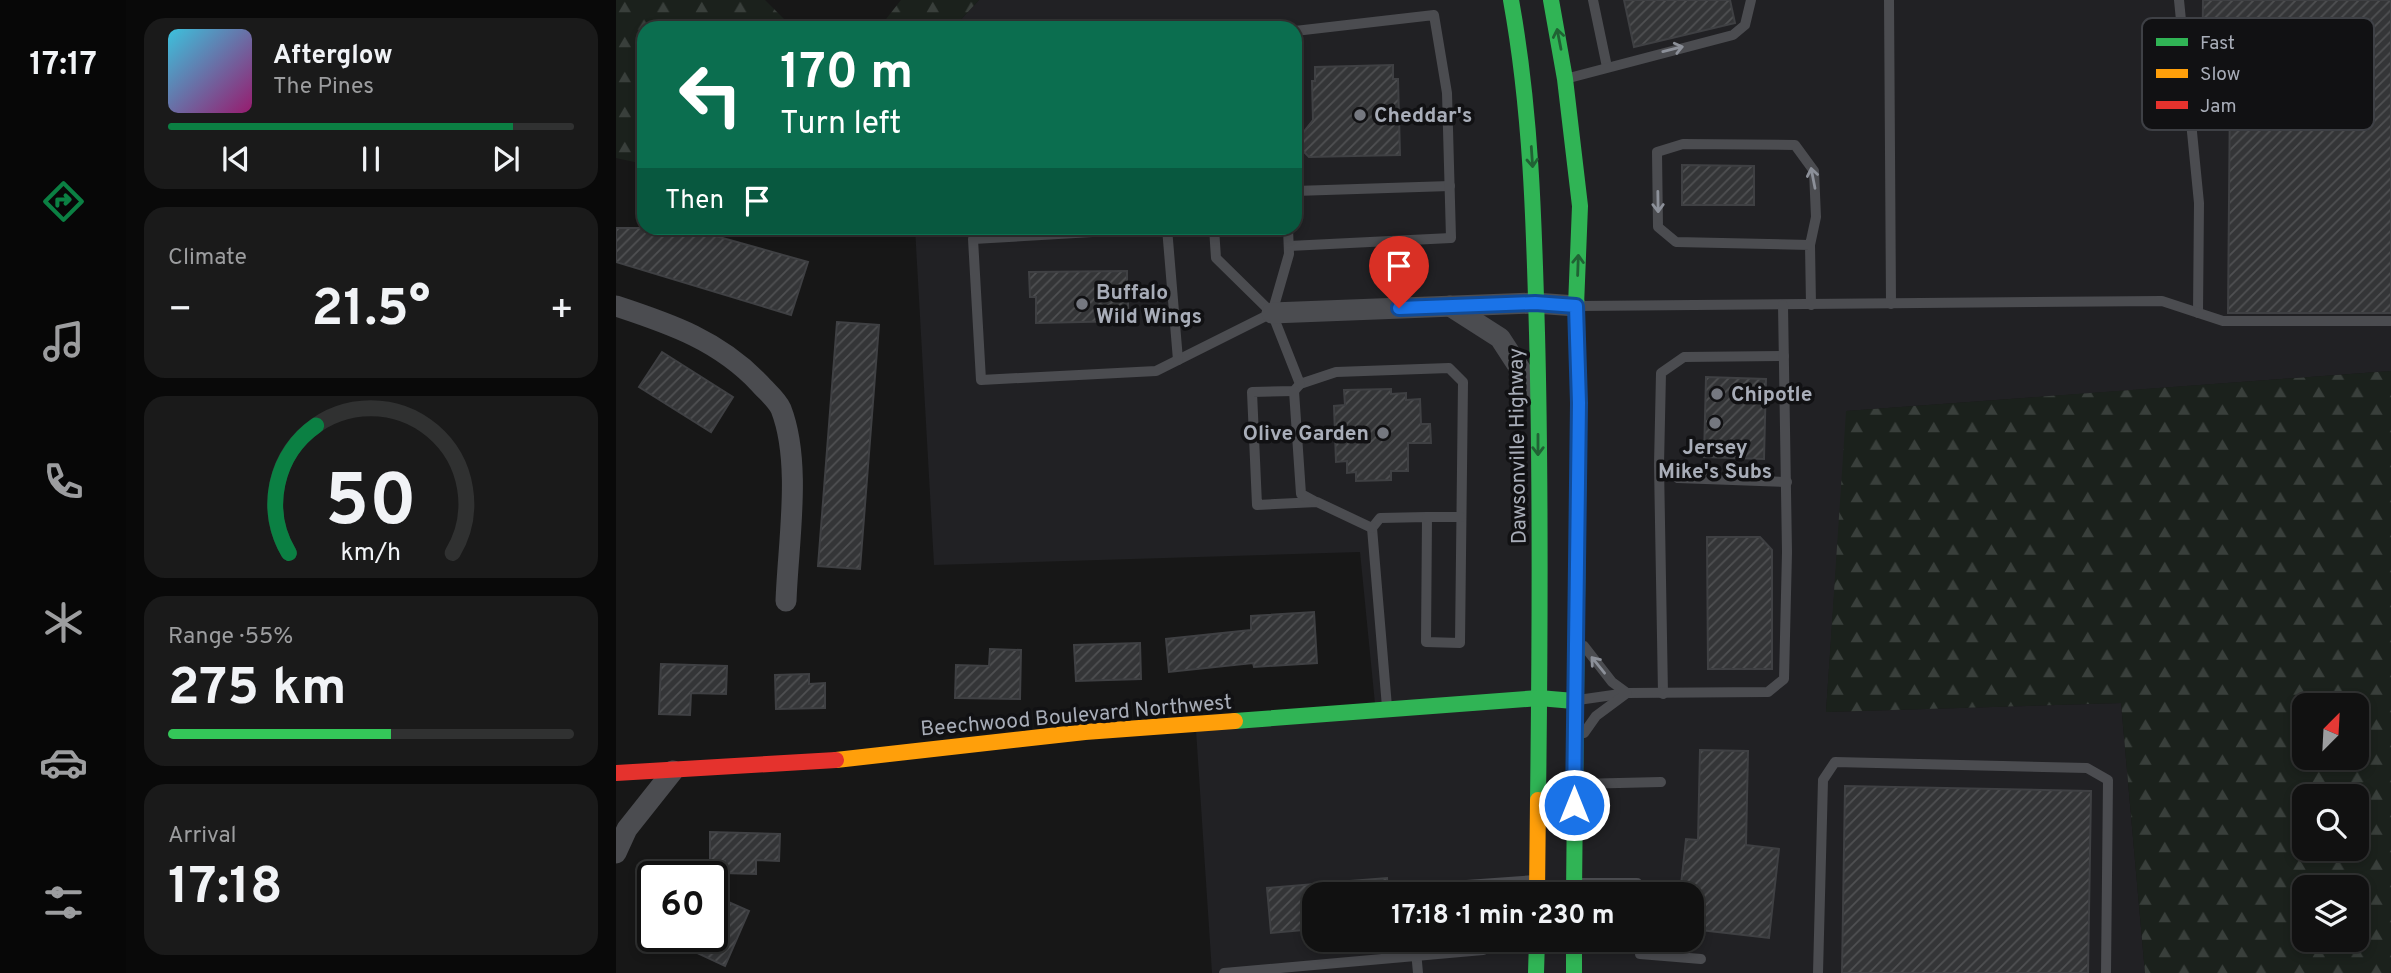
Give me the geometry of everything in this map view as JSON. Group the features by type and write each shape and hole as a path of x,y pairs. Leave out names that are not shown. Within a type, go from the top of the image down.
{"main road":[{"name":"Dawsonville Highway","path":"1511,0 1527,88 1534,183 1538,399 1537,882"},
{"path":"1556,1 1580,206 1576,306 1579,403 1574,882"},
{"name":"Beechwood Boulevard Northwest","path":"616,773 828,761 1085,732 1539,698 1574,701"},
{"path":"1536,973 1537,952"},
{"path":"1574,952 1574,973"}],"street":[{"path":"1272,313 1535,303 1576,306"},
{"path":"616,306 673,324 714,343 752,375 780,406 790,441 786,601"},
{"path":"1450,306 1500,338 1538,399"},
{"path":"616,853 628,829 673,771"}],"lane":[{"path":"1592,0 1607,67"},
{"path":"1565,79 1732,35 1745,25 1751,0"},
{"path":"1889,0 1891,304"},
{"path":"2179,0 2181,18"},
{"path":"1289,246 1451,238 1447,93 1434,15 1302,30"},
{"path":"2192,130 2199,203 2198,313"},
{"path":"1810,245 1676,242 1658,227 1657,152 1683,144 1795,145 1814,171 1816,218 1810,245 1811,305"},
{"path":"1302,191 1450,186"},
{"path":"1041,235 973,239 981,380 1156,371 1272,313 1289,254 1288,235"},
{"path":"1168,235 1178,360"},
{"path":"1214,235 1216,258 1272,313 1297,388 1301,494 1372,528"},
{"path":"1576,306 2162,301 2223,321 2391,321"},
{"path":"1574,701 1627,693 1768,692 1784,679 1787,482 1783,305"},
{"path":"1663,694 1659,465 1661,373 1684,358 1784,356"},
{"path":"1317,502 1257,505 1252,392 1297,388 1336,372 1449,368 1464,382 1460,643 1426,642 1427,517"},
{"path":"1659,465 1678,478 1787,482"},
{"path":"1388,710 1372,528 1380,518 1461,517"},
{"path":"1575,632 1612,682 1627,693"},
{"path":"1574,748 1596,716 1627,693"},
{"path":"1818,973 1823,780 1835,762 2087,768 2108,780 2106,973"},
{"path":"1574,784 1661,782"},
{"path":"1416,952 1418,973"},
{"path":"1224,973 1461,952"},
{"path":"1640,952 1700,959"}],"shaded area":[{"path":"979,0 2391,0 2391,371 1847,411 1826,712 2121,703 2145,973 1212,973 1196,730 1376,714 1360,552 934,565 915,235 1302,235 1302,21 960,21"}],"green space":[{"path":"616,0 765,0 786,21 637,21 637,162 616,158"},
{"path":"901,0 979,0 960,21 884,21"},
{"path":"2391,371 2391,973 2145,973 2121,703 1826,712 1846,411"}],"building":[{"path":"1624,0 1730,0 1735,23 1634,47"},
{"path":"2203,0 2391,0 2391,313 2228,313 2230,130 2374,130 2374,18 2203,18"},
{"name":"Cheddar's","path":"1393,65 1393,79 1398,79 1400,155 1309,157 1302,150 1302,134 1313,120 1312,81 1315,81 1315,67"},
{"path":"1682,165 1754,166 1754,205 1682,205"},
{"path":"616,228 637,228 637,235 712,235 808,262 791,315 616,262"},
{"path":"1127,271 1127,283 1136,283 1136,300 1128,300 1128,321 1036,323 1036,297 1030,297 1029,272"},
{"path":"837,322 879,325 860,569 818,566"},
{"path":"662,352 733,397 711,432 639,387"},
{"path":"1706,377 1766,379 1764,459 1704,457"},
{"name":"Olive Garden","path":"1391,389 1391,394 1406,393 1406,400 1420,399 1421,424 1430,424 1431,443 1408,443 1408,471 1391,471 1391,480 1356,481 1356,472 1347,473 1347,461 1336,462 1334,406 1345,405 1344,390"},
{"path":"1707,537 1760,537 1772,550 1772,669 1708,669"},
{"path":"1314,612 1317,663 1254,667 1253,663 1169,672 1166,639 1251,630 1251,616"},
{"path":"1140,643 1141,679 1076,681 1074,645"},
{"path":"990,649 1021,650 1020,699 955,698 956,665 989,666"},
{"path":"661,664 727,666 726,694 691,693 690,715 659,714"},
{"path":"809,674 809,684 825,683 825,708 776,709 775,675"},
{"path":"1700,750 1748,751 1746,845 1779,849 1769,938 1704,930 1704,882 1681,882 1686,839 1698,840"},
{"path":"1845,786 2091,791 2088,973 1842,973"},
{"path":"710,832 780,834 779,861 756,860 756,874 728,873 728,861 710,861"},
{"path":"1387,878 1387,882 1337,882"},
{"path":"1302,885 1302,930 1271,933 1267,888"},
{"path":"728,902 749,911 725,966 695,952 728,952"}],"traffic: fast":[{"path":"1511,0 1527,124 1534,249 1540,508 1538,800"},
{"path":"1551,0 1565,79 1580,206 1576,306 1579,403 1574,882"},
{"path":"1235,721 1539,698 1574,701"},
{"path":"1536,973 1537,952"},
{"path":"1574,952 1574,973"}],"traffic: slow":[{"path":"836,760 1085,732 1235,721"},
{"path":"1537,882 1538,800"}],"traffic: jam":[{"path":"616,773 836,760"}],"place":[{"name":"Cheddar's","path":"1360,115"},
{"name":"Buffalo Wild Wings","path":"1082,304"},
{"name":"Chipotle","path":"1717,394"},
{"name":"Jersey Mike's Subs","path":"1715,423"},
{"name":"Olive Garden","path":"1383,433"}],"route":[{"path":"1399,308 1535,303 1576,306 1579,403 1574,805"}]}
